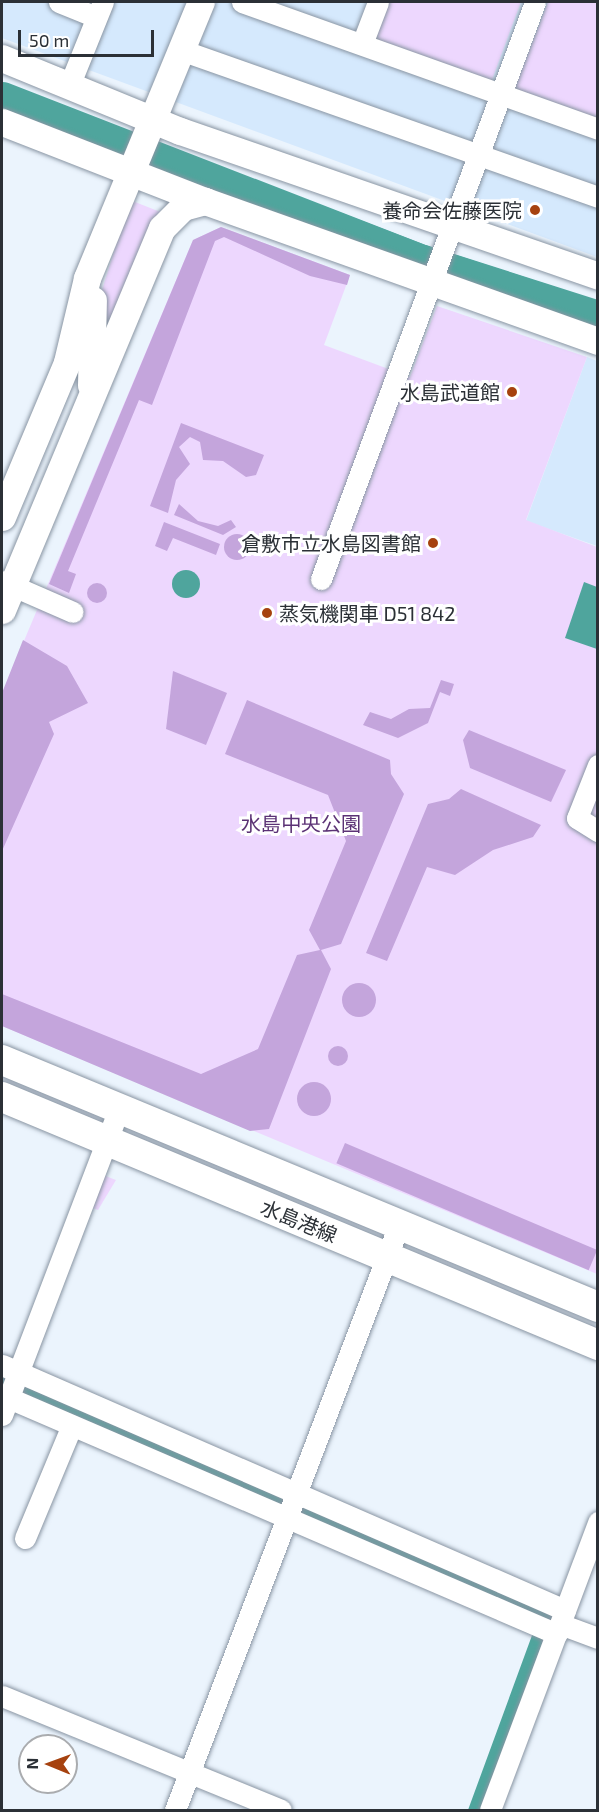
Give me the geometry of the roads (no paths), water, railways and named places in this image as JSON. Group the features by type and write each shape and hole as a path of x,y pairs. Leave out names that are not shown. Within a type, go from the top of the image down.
{"main road":[{"name":"水島港線","path":"2,1060 597,1307"},
{"name":"水島港線","path":"2,1097 597,1345"}],"street":[{"path":"59,2 100,9 69,86"},
{"path":"2,517 67,362 87,278 201,2"},
{"path":"242,2 597,129"},
{"path":"362,44 378,2"},
{"path":"321,579 535,2"},
{"path":"181,50 597,197"},
{"path":"2,58 69,86 205,201 434,279 597,341"},
{"path":"2,122 140,147 449,239 597,276"},
{"path":"2,610 7,583 91,401 162,228 183,207 205,201"},
{"path":"91,401 101,245"},
{"path":"7,583 73,612"},
{"path":"597,765 578,818 597,831"},
{"path":"8,1388 119,1108"},
{"path":"175,1810 289,1504 399,1225"},
{"path":"8,1388 72,1425 289,1504 553,1624"},
{"path":"8,1388 289,1504 553,1624 597,1638"},
{"path":"25,1538 72,1425"},
{"path":"490,1810 553,1624 597,1522"},
{"path":"2,1696 281,1810"}],"waterway":[{"path":"2,85 137,137"},
{"path":"2,98 423,261 598,317"},
{"path":"152,143 437,252"},
{"path":"446,254 598,303"}],"place":[{"name":"養命会佐藤医院","path":"535,210"},
{"name":"水島武道館","path":"512,392"},
{"name":"倉敷市立水島図書館","path":"433,543"},
{"name":"蒸気機関車 D51 842","path":"267,613"}],"park label":[{"name":"水島中央公園","path":"301,823"}]}
